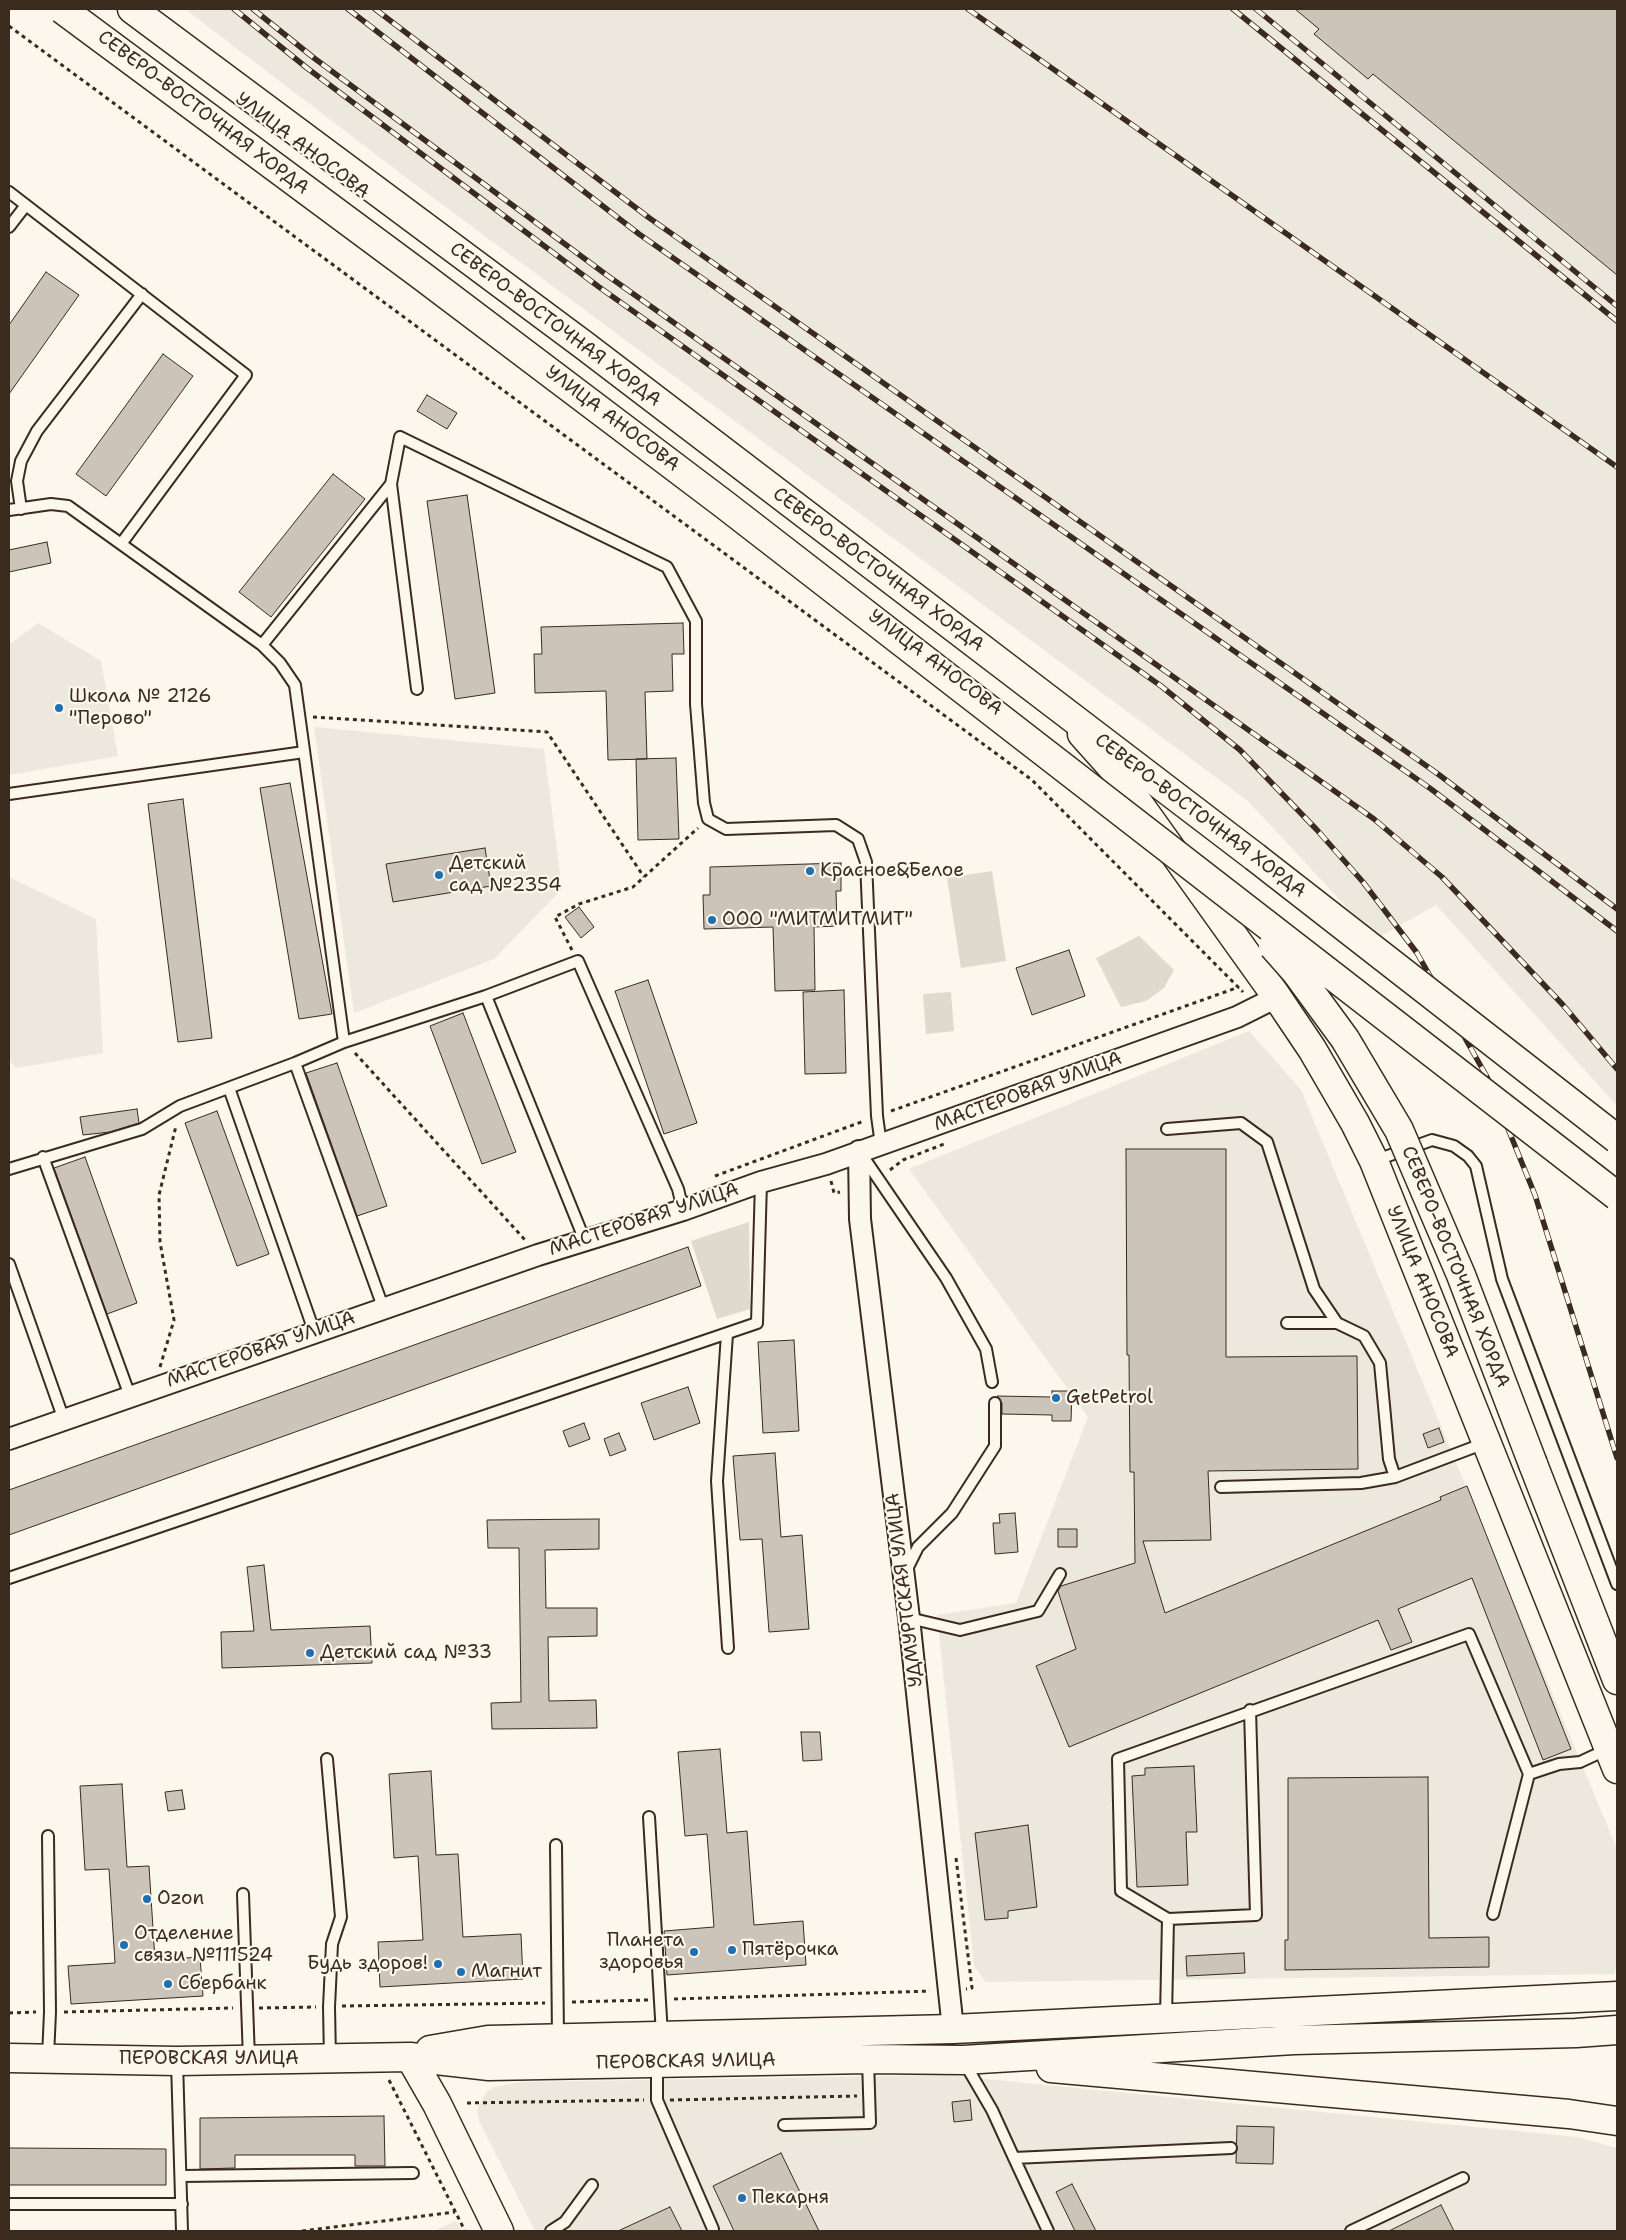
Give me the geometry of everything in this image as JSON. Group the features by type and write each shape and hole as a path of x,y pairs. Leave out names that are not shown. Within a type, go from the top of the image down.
{"main road":[{"name":"УЛИЦА АНОСОВА","path":"64,9 1157,831"},
{"name":"СЕВЕРО-ВОСТОЧНАЯ ХОРДА","path":"64,9 725,505 1617,1196"},
{"name":"УЛИЦА АНОСОВА","path":"118,9 1068,721 1094,744 1157,831 1265,1004 1312,1049 1374,1161 1613,1759"},
{"name":"СЕВЕРО-ВОСТОЧНАЯ ХОРДА","path":"132,9 600,358 1255,857 1617,1138"},
{"name":"СЕВЕРО-ВОСТОЧНАЯ ХОРДА","path":"1225,893 1296,972 1345,1039 1399,1130 1457,1266 1617,1680"},
{"path":"1576,1999 1617,1989"},
{"path":"1576,1999 1617,1996"},
{"name":"ПЕРОВСКАЯ УЛИЦА","path":"410,2057 439,2048 488,2040 953,2028 1576,1999"},
{"path":"963,2060 1294,2040 1567,2034 1617,2030"},
{"name":"ПЕРОВСКАЯ УЛИЦА","path":"9,2058 250,2060 410,2057 489,2066 868,2059 963,2060"},
{"path":"410,2057 437,2104 499,2231"},
{"path":"963,2060 1570,2114 1617,2122"},
{"path":"1484,2106 1617,2109"}],"street":[{"name":"МАСТЕРОВАЯ УЛИЦА","path":"9,1439 538,1254 683,1210 761,1182 826,1164 859,1151 881,1145 1265,1004"},
{"name":"УДМУРТСКАЯ УЛИЦА","path":"859,1151 860,1219 909,1618 953,2028"}],"lane":[{"path":"9,192 246,375 121,544"},
{"path":"9,226 26,205"},
{"path":"21,508 17,481 21,461 37,431 142,294"},
{"path":"417,689 391,484 400,437 667,567 696,620 696,704 704,803 708,819 726,829 836,825 858,839 866,862 877,1116 881,1145"},
{"path":"262,645 391,484"},
{"path":"9,510 51,504 68,506 262,645 280,663 295,685 344,1042"},
{"path":"9,794 304,752"},
{"path":"9,1169 142,1129 180,1106 295,1063 344,1042 486,996 578,961 678,1190 683,1210"},
{"path":"486,996 585,1241"},
{"path":"295,1063 383,1307"},
{"path":"229,1088 314,1331"},
{"path":"1168,1129 1241,1123 1267,1142 1314,1288 1338,1323"},
{"path":"1374,1161 1432,1140 1454,1146 1468,1156 1476,1166 1502,1279 1617,1584"},
{"path":"859,1151 951,1286 986,1349 992,1382"},
{"path":"43,1158 130,1396"},
{"path":"9,1578 757,1323 761,1182"},
{"path":"9,1264 64,1420"},
{"path":"1287,1323 1338,1323 1364,1336 1380,1363 1389,1459 1395,1477"},
{"path":"727,1334 716,1481 728,1648"},
{"path":"904,1577 918,1548 952,1513 995,1446 994,1403"},
{"path":"1221,1487 1361,1483 1395,1477 1486,1442"},
{"path":"909,1618 960,1630 1038,1611 1060,1574"},
{"path":"1250,1710 1256,1915 1168,1919 1121,1891 1118,1759 1250,1710 1469,1634 1529,1774 1493,1914"},
{"path":"327,1759 341,1917 332,1944 329,2007 330,2059"},
{"path":"1529,1774 1559,1764 1613,1759"},
{"path":"649,1817 658,2000 662,2036"},
{"path":"48,1836 50,2012 48,2058"},
{"path":"556,1845 558,2038"},
{"path":"243,1894 250,2060"},
{"path":"1166,2017 1168,1919"},
{"path":"784,2125 870,2123 868,2059"},
{"path":"177,2060 182,2176 182,2231"},
{"path":"963,2060 988,2102 1048,2231"},
{"path":"657,2063 658,2100 713,2230"},
{"path":"1014,2158 1231,2148"},
{"path":"182,2176 413,2173"},
{"path":"1351,2231 1463,2178"},
{"path":"551,2231 565,2222 592,2185"},
{"path":"9,2204 182,2204"}],"path":[{"path":"9,26 1032,780 1239,987 1265,1004"},
{"path":"299,716 547,732 644,877"},
{"path":"578,961 555,916 579,904 633,887 708,819"},
{"path":"678,1190 877,1116 1239,987"},
{"path":"344,1042 538,1254"},
{"path":"154,1388 174,1320 160,1242 159,1195 180,1106"},
{"path":"879,1179 903,1160 949,1142"},
{"path":"9,2013 558,2003 948,1991 972,1988 955,1850"},
{"path":"387,2075 465,2231"},
{"path":"467,2103 869,2096"},
{"path":"302,2231 455,2212"}],"shaded area":[{"path":"185,9 1617,9 1617,1106 1436,905 1376,939 1248,801 412,182"},
{"name":"Школа № 2126 \"Перово\"","path":"38,623 101,661 118,756 9,775 9,645"},
{"path":"314,727 544,749 562,889 494,959 354,1013"},
{"path":"992,871 1006,961 961,968 947,878"},
{"path":"9,877 96,919 103,1053 16,1068 9,1060"},
{"path":"1139,936 1174,970 1164,988 1146,1001 1121,1007 1096,958"},
{"path":"951,992 954,1031 926,1034 923,994"},
{"path":"1249,1031 1301,1090 1617,1849 1617,1964 1614,1974 986,1982 974,1966 937,1615 1016,1603 1088,1417 909,1169"},
{"path":"749,1222 750,1309 717,1319 691,1241"},
{"path":"945,2075 1577,2137 1617,2148 1617,2231 535,2231 479,2121 477,2110 486,2092 494,2087 521,2082"},
{"path":"456,2221 462,2231 434,2231"}],"building":[{"path":"1295,9 1617,9 1617,275 1373,74 1368,79 1314,34 1319,29"},
{"path":"46,272 79,295 9,394 9,325"},
{"path":"163,354 193,376 106,496 76,474"},
{"path":"427,395 457,413 447,429 417,411"},
{"path":"333,474 365,499 271,617 239,592"},
{"path":"467,495 495,693 455,699 427,501"},
{"path":"47,542 51,563 9,572 9,550"},
{"path":"683,623 684,654 672,654 673,691 645,692 647,759 608,760 606,691 535,693 534,654 542,654 541,627"},
{"path":"676,758 679,839 638,840 636,759"},
{"path":"290,783 332,1014 299,1019 260,788"},
{"path":"183,799 212,1038 178,1042 148,804"},
{"name":"Детский сад №2354","path":"485,848 491,886 393,902 386,864"},
{"path":"841,863 841,891 836,891 837,926 814,927 815,990 775,991 773,927 704,929 703,895 710,895 710,867"},
{"path":"579,907 594,927 581,938 565,917"},
{"path":"1069,950 1085,996 1032,1015 1016,968"},
{"path":"648,980 697,1123 664,1134 615,991"},
{"path":"844,990 846,1073 805,1074 803,992"},
{"path":"463,1013 516,1152 482,1164 430,1026"},
{"path":"337,1063 387,1206 357,1216 306,1073"},
{"path":"137,1109 139,1123 110,1132 83,1135 80,1117"},
{"path":"217,1111 269,1254 237,1266 185,1123"},
{"path":"1126,1149 1226,1149 1226,1357 1357,1356 1358,1469 1208,1471 1211,1540 1143,1541 1165,1613 1441,1500 1440,1497 1467,1486 1571,1749 1543,1760 1472,1578 1398,1609 1412,1642 1391,1650 1378,1620 1069,1747 1036,1666 1076,1649 1058,1591 1061,1586 1135,1563 1134,1472 1130,1472 1129,1355 1127,1355"},
{"path":"85,1157 137,1303 107,1314 54,1168"},
{"path":"688,1247 701,1286 9,1535 9,1490"},
{"path":"794,1340 799,1431 763,1433 758,1342"},
{"path":"688,1387 700,1423 654,1440 641,1403"},
{"path":"1052,1391 1072,1391 1071,1421 1052,1421 1052,1415 1002,1414 1002,1403 997,1396 1052,1397"},
{"path":"584,1423 590,1439 569,1447 563,1431"},
{"path":"1439,1428 1444,1442 1428,1448 1423,1434"},
{"path":"619,1433 626,1450 610,1456 604,1439"},
{"path":"775,1453 781,1537 802,1535 809,1629 769,1632 762,1539 740,1540 733,1456"},
{"path":"1015,1513 1018,1552 995,1554 993,1523 1000,1523 999,1514"},
{"path":"599,1519 599,1549 545,1550 546,1608 597,1608 597,1636 548,1637 549,1701 596,1700 597,1728 492,1729 491,1703 521,1702 519,1548 488,1548 487,1520"},
{"path":"1058,1529 1077,1529 1077,1547 1058,1547"},
{"path":"264,1565 271,1630 370,1626 372,1663 222,1668 221,1632 254,1631 247,1567"},
{"path":"801,1732 820,1732 822,1760 803,1761"},
{"path":"720,1749 727,1833 747,1831 754,1925 803,1921 806,1965 667,1975 664,1931 714,1927 707,1834 685,1836 678,1752"},
{"path":"1194,1766 1197,1832 1186,1832 1188,1885 1137,1887 1132,1776 1145,1775 1145,1768"},
{"path":"431,1771 436,1855 458,1854 463,1937 521,1934 523,1979 380,1987 378,1942 423,1940 418,1856 394,1858 389,1774"},
{"path":"1428,1777 1429,1938 1489,1937 1489,1967 1285,1970 1285,1940 1288,1940 1288,1778"},
{"path":"122,1784 127,1867 149,1866 155,1960 200,1957 203,1996 71,2004 68,1966 115,1963 109,1869 85,1870 80,1786"},
{"path":"182,1790 185,1809 168,1811 165,1792"},
{"path":"1028,1825 1037,1907 1008,1911 1008,1918 985,1920 975,1833"},
{"path":"1244,1953 1245,1973 1187,1976 1186,1956"},
{"path":"970,2100 972,2120 954,2122 952,2102"},
{"path":"384,2116 385,2166 355,2166 355,2155 235,2155 235,2168 200,2169 200,2118"},
{"path":"1237,2126 1274,2127 1273,2164 1236,2163"},
{"path":"9,2148 166,2149 166,2185 9,2185"},
{"path":"781,2153 819,2231 734,2231 713,2186"},
{"path":"1072,2184 1096,2231 1075,2231 1056,2192"},
{"path":"1441,2205 1454,2231 1389,2231"},
{"path":"670,2207 682,2231 618,2231"}],"railway":[{"path":"234,9 307,68 599,287 1161,686 1240,750 1317,830 1363,882 1417,953 1487,1077 1535,1195 1617,1458"},
{"path":"253,9 314,58 608,276 1374,819 1442,877 1563,1005 1617,1069"},
{"path":"348,9 639,234 1431,789 1617,931"},
{"path":"375,9 648,217 1438,774 1617,909"},
{"path":"968,9 1617,467"},
{"path":"1233,9 1617,321"},
{"path":"1256,9 1617,306"}],"place":[{"name":"Школа № 2126 \"Перово\"","path":"59,708"},
{"name":"Красное&Белое","path":"810,871"},
{"name":"Детский сад №2354","path":"439,875"},
{"name":"ООО \"МИТМИТМИТ\"","path":"712,920"},
{"name":"GetPetrol","path":"1056,1398"},
{"name":"Детский сад №33","path":"310,1653"},
{"name":"Ozon","path":"147,1899"},
{"name":"Отделение связи №111524","path":"124,1945"},
{"name":"Пятёрочка","path":"732,1950"},
{"name":"Планета здоровья","path":"694,1952"},
{"name":"Будь здоров!","path":"438,1964"},
{"name":"Магнит","path":"461,1972"},
{"name":"Сбербанк","path":"168,1984"},
{"name":"Пекарня","path":"742,2198"}]}
